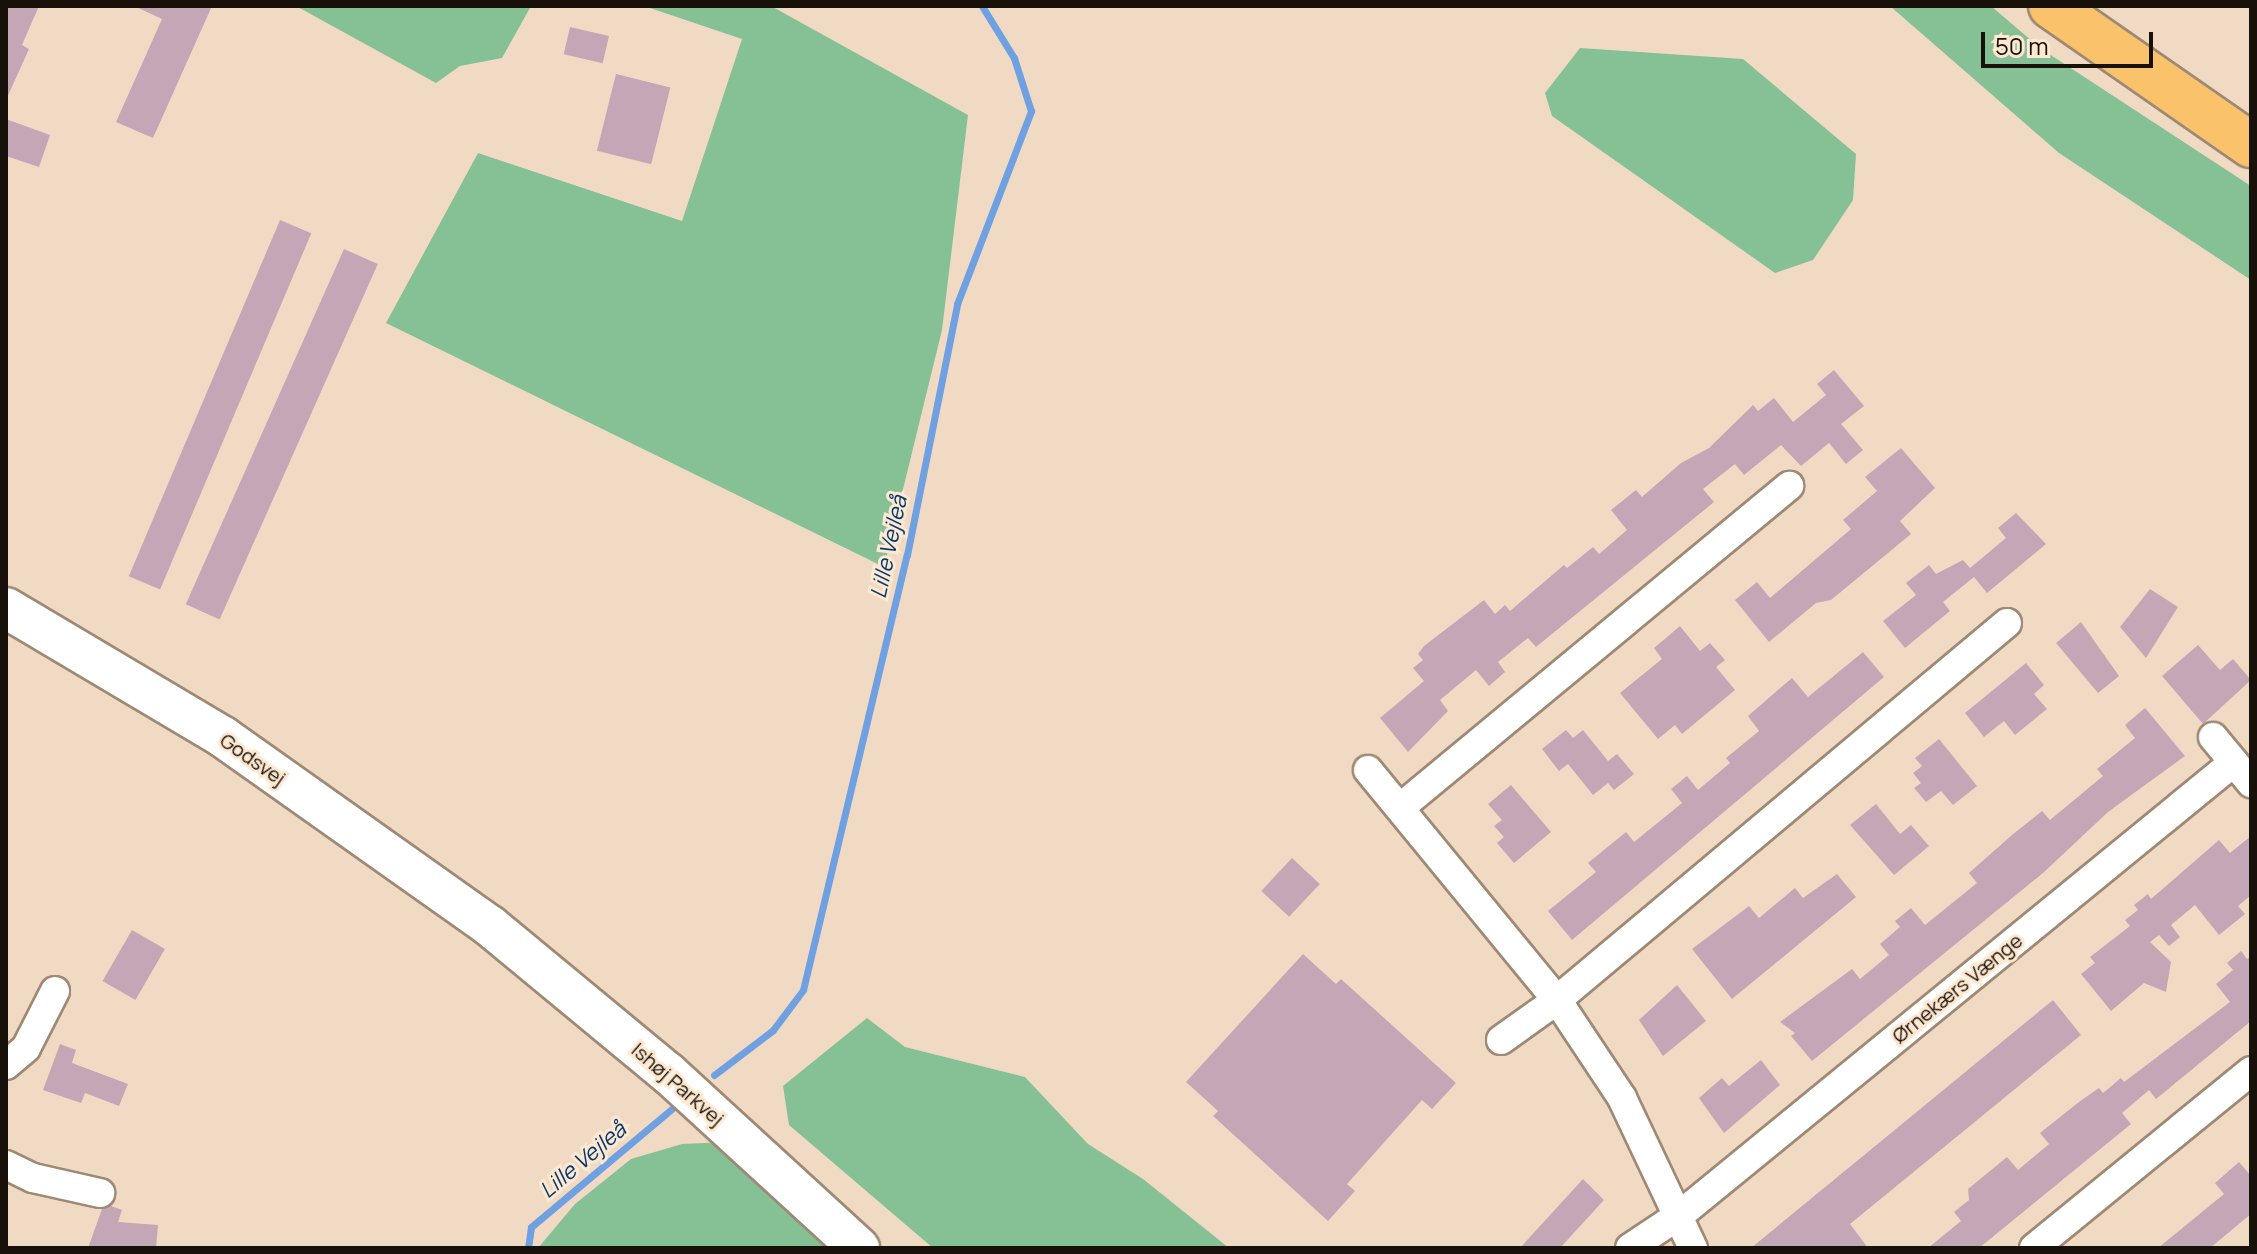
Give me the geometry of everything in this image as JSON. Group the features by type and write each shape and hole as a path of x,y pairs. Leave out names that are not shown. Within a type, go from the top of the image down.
{"highway":[{"path":"2051,6 2251,145"}],"street":[{"path":"1401,807 1789,486"},
{"name":"Godsvej","path":"6,608 223,737 490,926"},
{"path":"1501,1040 1557,1000 2007,623"},
{"name":"Ørnekærs Vænge","path":"1630,1248 1681,1214 2243,773 2213,737"},
{"path":"1368,770 1557,1000 1622,1098 1681,1214 1693,1248"},
{"name":"Ishøj Parkvej","path":"490,926 668,1073 859,1248"},
{"path":"6,1065 26,1048 55,991"},
{"path":"2034,1248 2251,1071"},
{"path":"6,1165 33,1178 100,1193"}],"green space":[{"path":"296,6 531,6 502,58 460,66 436,83"},
{"path":"644,6 771,6 968,115 942,330 884,567 386,323 478,153 682,221 742,39"},
{"path":"1890,6 1991,6 2040,48 2251,186 2251,280 2059,153"},
{"path":"1580,48 1743,59 1856,154 1853,200 1813,260 1775,273 1552,116 1545,93"},
{"path":"867,1018 905,1047 1025,1077 1088,1144 1143,1179 1229,1248 933,1248 789,1125 783,1086"},
{"path":"727,1142 839,1248 538,1248 575,1204 631,1159 682,1144"}],"building":[{"path":"6,6 39,6 22,45 29,49 6,100"},
{"path":"134,6 212,6 153,138 116,122 162,19"},
{"path":"570,27 609,36 603,63 564,54"},
{"path":"616,74 670,88 651,164 597,151"},
{"path":"6,119 50,135 39,167 6,156"},
{"path":"280,220 311,233 160,590 129,576"},
{"path":"344,249 378,264 220,619 186,604"},
{"path":"1834,370 1864,406 1841,424 1863,450 1846,464 1829,443 1801,466 1781,445 1744,475 1735,464 1703,489 1714,502 1536,647 1528,638 1498,662 1505,672 1489,686 1476,670 1440,700 1448,711 1408,752 1380,718 1424,681 1413,668 1423,660 1418,654 1424,646 1484,600 1495,614 1505,605 1510,611 1564,565 1567,568 1593,547 1599,554 1627,530 1611,510 1636,490 1642,497 1681,463 1709,448 1753,405 1758,411 1774,398 1793,422 1826,395 1817,384"},
{"path":"1901,448 1935,488 1900,521 1911,534 1831,600 1816,603 1769,642 1735,600 1757,582 1770,598 1851,529 1843,520 1877,491 1865,477"},
{"path":"2016,513 2046,544 1987,593 1974,577 1943,602 1950,611 1905,648 1883,621 1916,595 1906,583 1929,565 1936,574 1963,560 1970,568 2006,538 1998,528"},
{"path":"2150,589 2178,607 2146,658 2120,627"},
{"path":"2081,622 2119,676 2098,693 2056,643"},
{"path":"1680,626 1700,651 1710,643 1725,660 1716,667 1735,690 1682,734 1675,725 1658,739 1620,693 1662,659 1654,648"},
{"path":"2198,645 2220,670 2233,659 2251,680 2203,724 2162,676"},
{"path":"1863,652 1884,677 1572,940 1548,911 1596,872 1588,863 1626,832 1634,842 1682,803 1671,789 1687,776 1698,790 1730,763 1726,758 1759,731 1748,716 1792,678 1808,697"},
{"path":"2026,663 2044,685 2034,694 2047,709 2015,735 2004,721 1984,737 1965,713"},
{"path":"2145,708 2185,756 2108,812 2043,873 1812,1061 1791,1036 1795,1033 1780,1022 1852,969 1860,979 1889,955 1880,944 1900,927 1895,921 1911,908 1925,925 1977,883 1969,873 2012,835 2042,811 2050,820 2103,776 2097,769 2135,738 2125,725"},
{"path":"1566,730 1573,738 1583,730 1608,761 1617,754 1634,774 1614,790 1608,783 1593,795 1568,764 1559,771 1542,749"},
{"path":"1939,739 1977,786 1953,805 1941,791 1926,802 1914,788 1921,783 1913,773 1922,766 1915,758"},
{"path":"1511,785 1551,832 1514,863 1497,843 1504,837 1494,826 1502,820 1488,804"},
{"path":"1876,804 1900,834 1911,825 1929,846 1894,875 1850,825"},
{"path":"2251,836 2251,895 2238,906 2245,914 2219,935 2195,905 2171,925 2180,937 2169,946 2159,935 2150,942 2171,962 2166,992 2144,983 2111,1011 2081,974 2095,963 2090,957 2130,926 2125,920 2138,910 2134,905 2148,894 2151,899 2219,840 2230,853"},
{"path":"1292,858 1320,884 1289,917 1261,891"},
{"path":"1837,874 1856,897 1732,999 1692,949 1749,906 1759,918 1795,888 1803,898"},
{"path":"132,930 165,949 135,1000 102,981"},
{"path":"2241,951 2247,959 2251,956 2251,1021 2156,1099 2149,1090 2122,1113 2131,1124 1979,1248 1928,1248 1961,1221 1954,1212 1969,1200 1968,1189 2007,1157 2018,1170 2049,1144 2040,1133 2079,1102 2099,1088 2103,1093 2121,1078 2124,1082 2230,1002 2216,984 2233,970 2227,963"},
{"path":"1303,954 1336,984 1341,979 1456,1083 1432,1109 1422,1100 1347,1184 1355,1191 1328,1221 1213,1116 1218,1111 1186,1082"},
{"path":"1677,985 1706,1021 1663,1056 1639,1020"},
{"path":"2053,1000 2081,1035 1850,1224 1868,1248 1751,1248"},
{"path":"60,1044 76,1050 72,1063 128,1084 119,1106 85,1093 81,1103 43,1090"},
{"path":"1761,1060 1780,1085 1724,1133 1699,1098 1722,1078 1729,1086"},
{"path":"2239,1162 2251,1176 2251,1214 2210,1248 2158,1248 2224,1194 2215,1183"},
{"path":"1583,1179 1604,1200 1560,1248 1520,1248"},
{"path":"111,1206 122,1210 118,1222 158,1225 156,1248 88,1248 102,1209"}],"waterway":[{"name":"Lille Vejleå","path":"714,1075 773,1030 803,990 907,555 957,304 1031,111 1014,58 982,6"},
{"name":"Lille Vejleå","path":"528,1248 531,1227 675,1106"}]}
